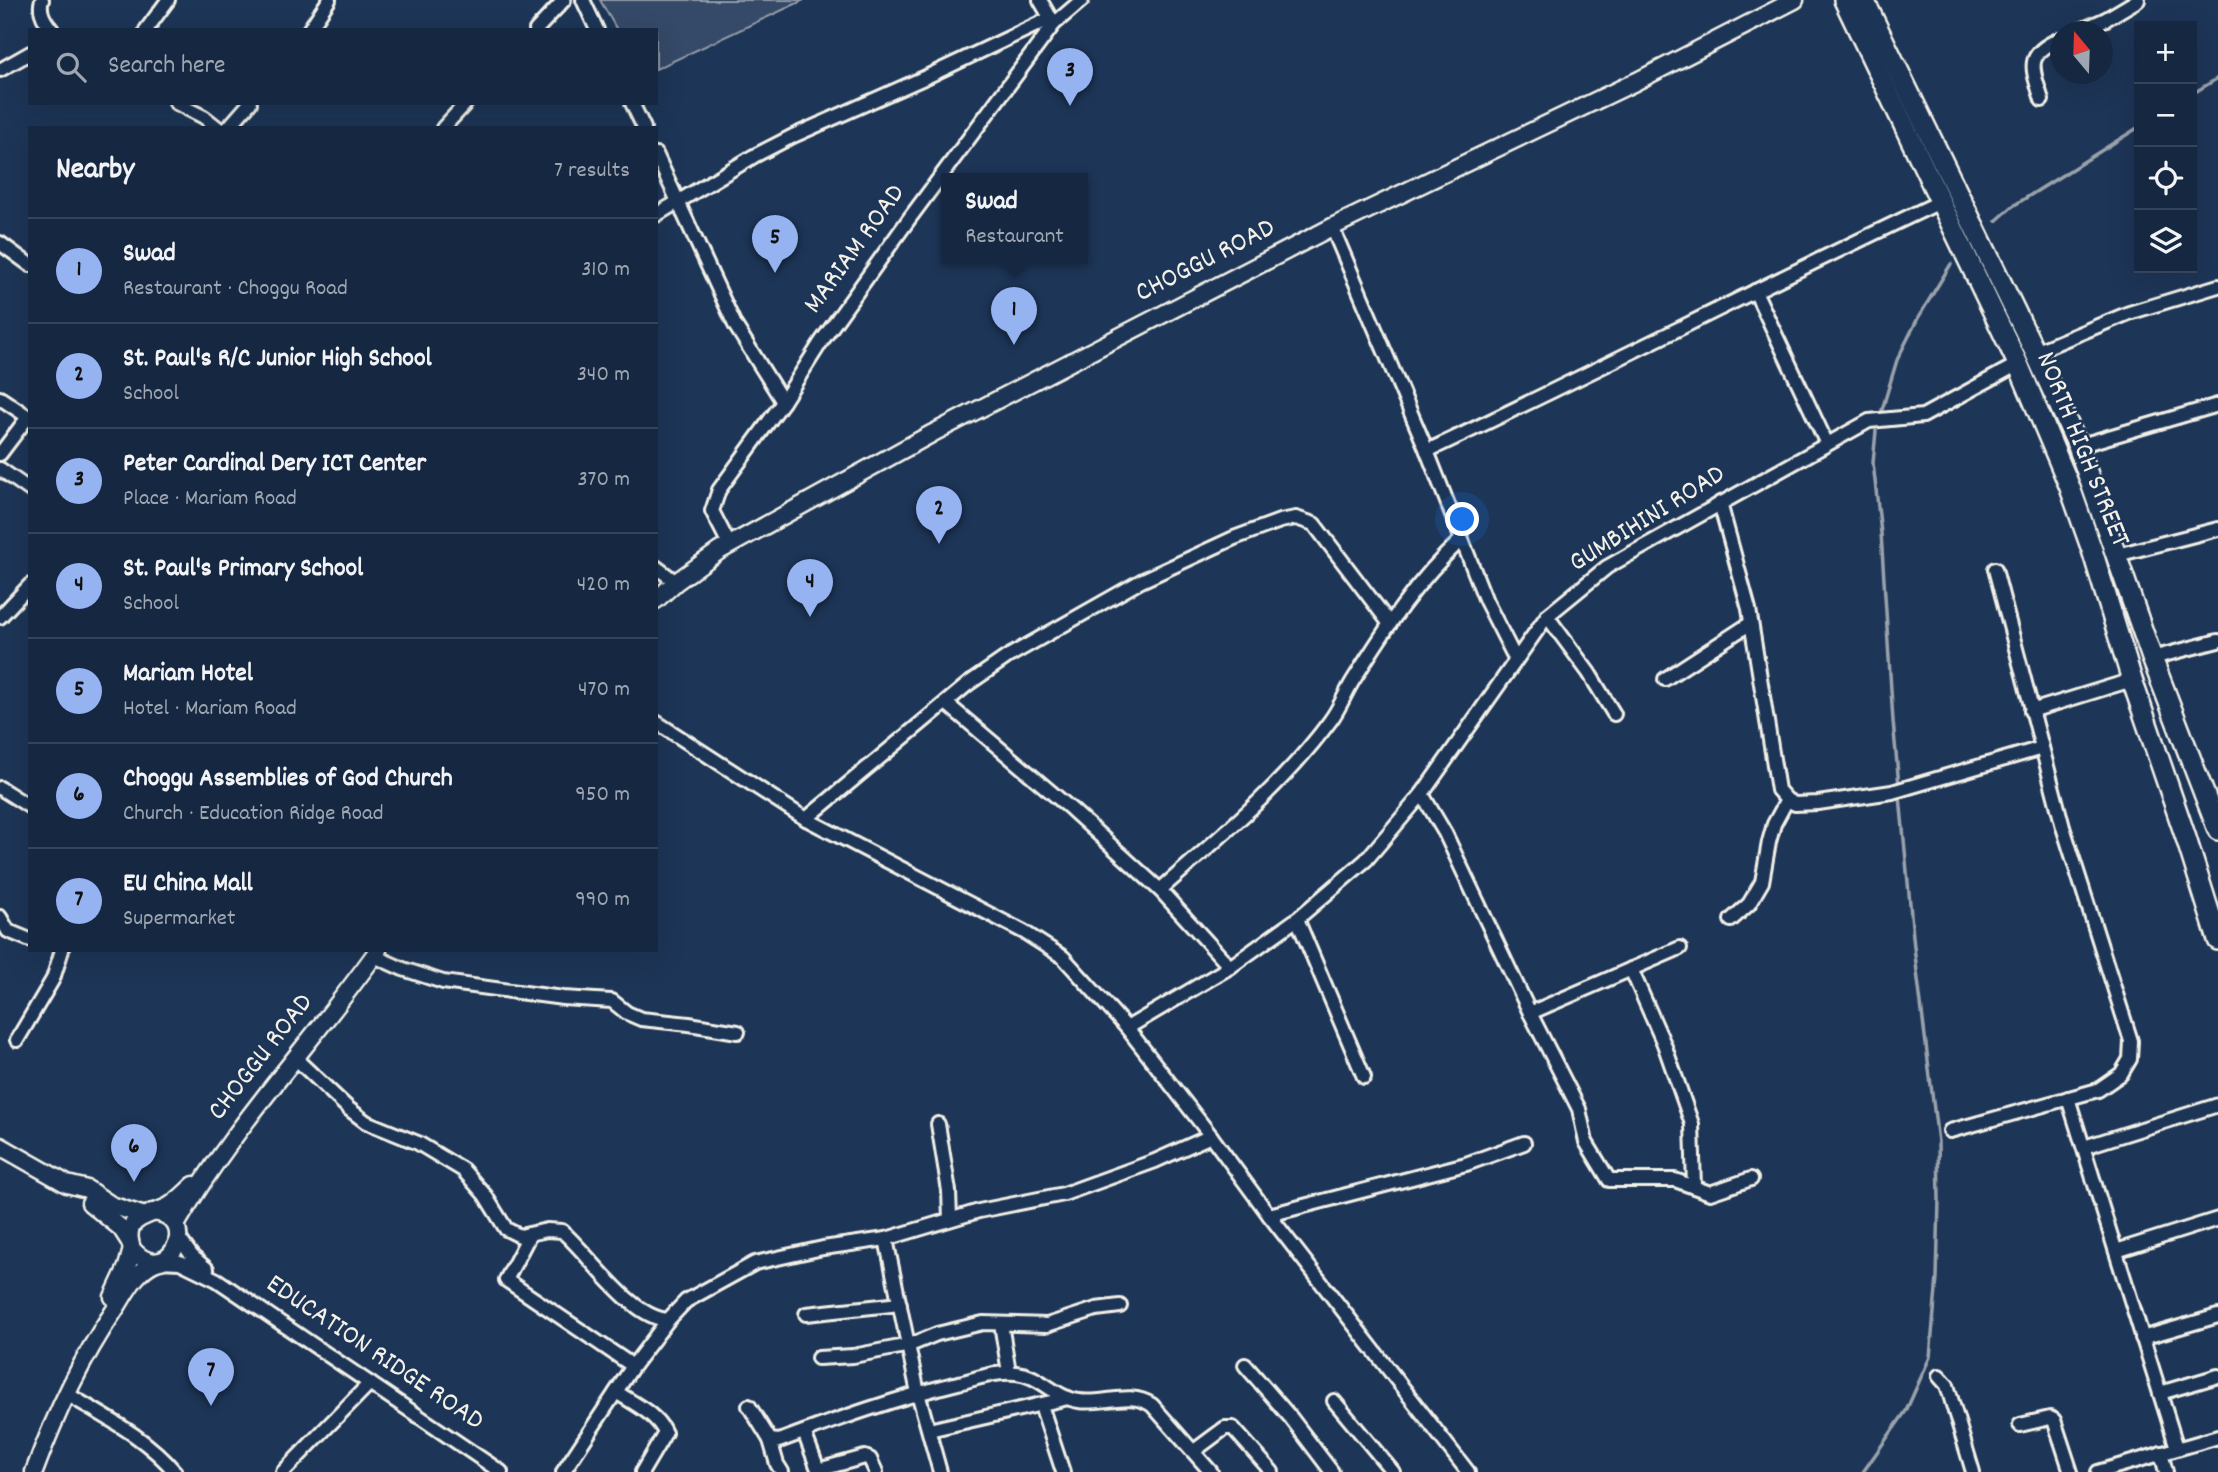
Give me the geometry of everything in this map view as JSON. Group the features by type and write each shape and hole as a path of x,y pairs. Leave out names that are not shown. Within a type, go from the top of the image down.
{"highway":[{"name":"NORTH HIGH STREET","path":"1844,0 2018,364 2069,485 2217,933"},
{"name":"NORTH HIGH STREET","path":"1864,0 2078,446 2152,658 2217,827"}],"main road":[{"name":"CHOGGU ROAD","path":"658,598 730,546 933,433 1332,227 1637,81 1795,0"},
{"name":"CHOGGU ROAD","path":"178,1232 213,1166 376,953"},
{"path":"0,1146 67,1184 113,1220 146,1261 158,1261"},
{"name":"CHOGGU ROAD","path":"147,1214 170,1205 213,1166"},
{"path":"67,1184 87,1189 111,1205 147,1214 166,1215 178,1232 173,1253 141,1271 99,1332"},
{"path":"34,1472 66,1394 99,1332 127,1267 131,1245 130,1231 134,1222 147,1214"}],"street":[{"path":"42,0 40,7 51,28"},
{"path":"147,28 168,0"},
{"path":"310,28 329,0"},
{"path":"538,28 564,0"},
{"path":"583,0 596,28"},
{"path":"658,214 793,136 1052,21 1040,0"},
{"name":"MARIAM ROAD","path":"942,173 1052,21 1082,0"},
{"path":"2102,21 2138,0"},
{"path":"2042,100 2032,69 2034,57 2050,44"},
{"path":"0,70 28,54"},
{"path":"180,105 215,126"},
{"path":"230,126 248,105"},
{"path":"445,126 464,105"},
{"path":"633,105 643,126"},
{"path":"658,158 735,325 783,402"},
{"name":"MARIAM ROAD","path":"730,546 712,511 719,490 941,175"},
{"path":"1427,451 1942,201"},
{"path":"1332,227 1427,451 1486,601 1515,658"},
{"path":"0,243 28,264"},
{"path":"2035,352 2129,313 2218,286"},
{"path":"1755,291 1827,444"},
{"name":"GUMBIHINI ROAD","path":"1127,1028 1230,967 1297,919 1366,860 1422,794 1546,616 1607,567 1869,421 1923,416 2018,364"},
{"path":"0,398 28,417"},
{"path":"2078,446 2218,405"},
{"path":"0,454 28,419"},
{"path":"0,469 28,489"},
{"path":"1720,503 1751,623 1778,790 1787,800 1795,804 1818,803 1892,792 2042,748"},
{"path":"806,818 968,684 1007,657 1141,581 1234,538 1280,521 1296,518 1314,524 1390,624"},
{"path":"2117,555 2218,529"},
{"path":"1160,890 1256,803 1305,754 1333,718 1352,682 1418,584 1461,540"},
{"path":"658,568 677,582"},
{"path":"1950,1131 2098,1090 2121,1074 2130,1059 2131,1041 2063,828 1995,569"},
{"path":"0,617 28,587"},
{"path":"1546,616 1567,642 1614,714"},
{"path":"1665,679 1751,623"},
{"path":"2152,658 2218,641"},
{"path":"2031,711 2132,680"},
{"path":"946,703 1071,809 1160,890 1230,967"},
{"path":"658,723 806,818 1024,932 1063,957 1127,1028 1468,1472"},
{"path":"0,788 28,806"},
{"path":"1422,794 1445,833 1530,1013 1579,1109 1586,1142 1609,1180 1675,1180 1710,1193 1751,1180"},
{"path":"1731,920 1749,904 1762,883 1774,824 1787,800"},
{"path":"0,917 8,931 28,939"},
{"path":"1297,919 1364,1077"},
{"path":"1530,1013 1680,948"},
{"path":"17,1040 53,979 60,952"},
{"path":"376,953 403,970 443,982 563,998 612,1001 627,1013 641,1019 738,1032"},
{"path":"1631,969 1664,1044 1692,1124 1694,1187"},
{"path":"295,1058 366,1122 418,1143 463,1170 485,1195 506,1230 520,1236 547,1230 562,1231 638,1308 655,1319 668,1320"},
{"path":"2068,1098 2177,1448"},
{"path":"2084,1147 2218,1105"},
{"path":"939,1124 950,1219"},
{"path":"563,1472 633,1366 668,1320 686,1301 755,1263 823,1248 886,1239 979,1211 1064,1194 1155,1161 1211,1136"},
{"path":"1269,1215 1466,1164 1524,1143"},
{"path":"2116,1251 2218,1219"},
{"name":"EDUCATION RIDGE ROAD","path":"178,1232 192,1256 217,1280"},
{"path":"530,1234 506,1280 633,1366"},
{"path":"886,1239 918,1393 940,1472"},
{"name":"EDUCATION RIDGE ROAD","path":"158,1261 180,1262 217,1280 501,1472"},
{"path":"806,1314 901,1304"},
{"path":"818,1358 853,1356 910,1345 937,1334 983,1323 1047,1325 1096,1310 1120,1306"},
{"path":"2143,1338 2218,1316"},
{"path":"1001,1324 1009,1372"},
{"path":"1245,1366 1291,1418 1332,1472"},
{"path":"770,1440 779,1441 891,1400 1009,1372 1031,1376 1077,1401 1133,1398 1145,1400 1211,1472"},
{"path":"1939,1376 1947,1385 1973,1472"},
{"path":"2160,1393 2218,1376"},
{"path":"283,1472 370,1383"},
{"path":"616,1392 652,1416 665,1433 642,1472"},
{"path":"66,1394 138,1436 175,1472"},
{"path":"929,1430 1068,1398"},
{"path":"1334,1401 1393,1472"},
{"path":"1041,1405 1063,1472"},
{"path":"749,1406 770,1440 782,1472"},
{"path":"2020,1425 2050,1418 2054,1420 2071,1472"},
{"path":"1194,1451 1225,1428 1233,1428 1272,1472"},
{"path":"804,1432 818,1471 865,1457 870,1459 876,1472"},
{"path":"2098,1472 2218,1437"},
{"path":"2161,1453 2166,1472"}],"shaded area":[{"path":"600,0 804,0 658,68 658,28 616,28"}],"waterway":[{"path":"2197,91 2218,78"},
{"path":"1996,221 2013,206 2134,130"},
{"path":"1882,410 1897,360 1918,318 1951,264"},
{"path":"1863,1472 1906,1411 1930,1357 1937,1278 1939,1199 1938,1142 1914,947 1893,721 1881,533 1873,463 1876,431"}],"place":[{"name":"Peter Cardinal Dery ICT Center","path":"1070,106"},
{"name":"Mariam Hotel","path":"775,273"},
{"name":"Swad","path":"1014,345"},
{"name":"St. Paul's R/C Junior High School","path":"939,544"},
{"name":"St. Paul's Primary School","path":"810,617"},
{"name":"Choggu Assemblies of God Church","path":"134,1182"},
{"name":"EU China Mall","path":"211,1406"}]}
